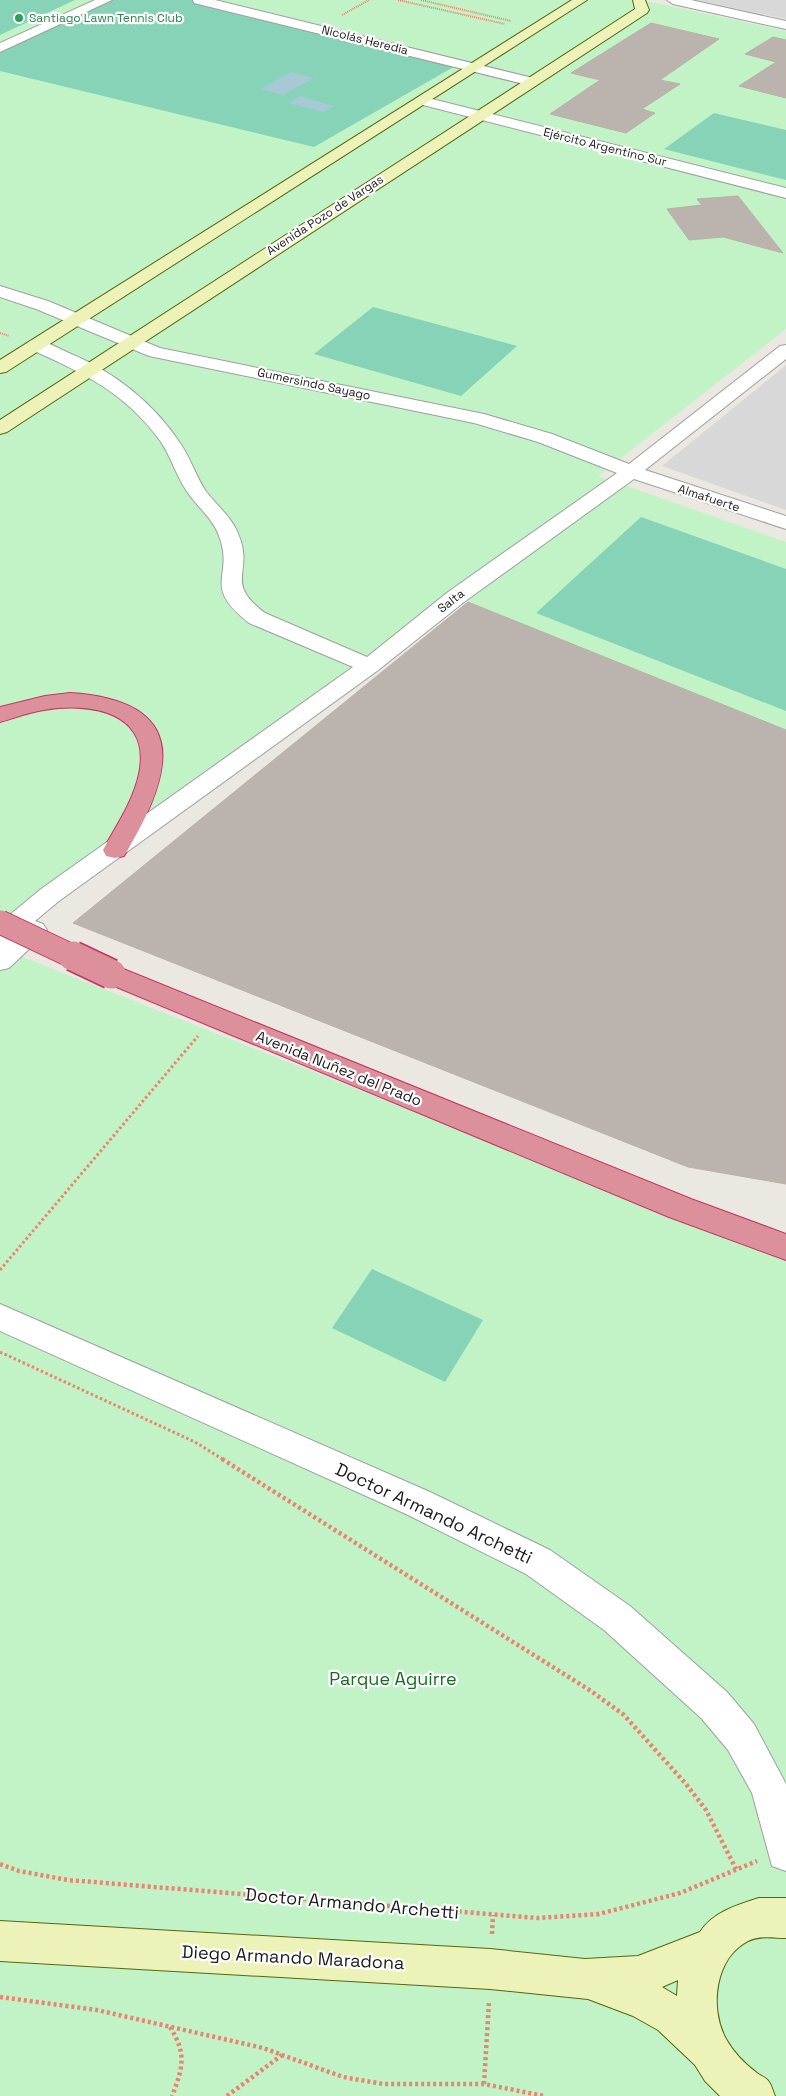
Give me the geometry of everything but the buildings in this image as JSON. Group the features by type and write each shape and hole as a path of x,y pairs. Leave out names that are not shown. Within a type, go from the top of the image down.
{"highway":[{"path":"0,715 29,705 57,700 84,699 109,705 127,713 144,727 150,743 152,763 147,784 115,850"},
{"name":"Avenida Nuñez del Prado","path":"0,922 111,974 680,1208 786,1247"},
{"name":"Avenida Nuñez del Prado","path":"680,1208 786,1227"}],"main road":[{"path":"0,368 74,319 424,101 580,0"},
{"name":"Avenida Pozo de Vargas","path":"0,428 89,368 642,10 639,0"},
{"name":"Diego Armando Maradona","path":"711,2053 700,2026 696,1998 700,1971 710,1948 726,1930 746,1920 769,1916 786,1918"},
{"name":"Diego Armando Maradona","path":"0,1941 490,1969 585,1979 638,1976 710,1948"},
{"name":"Diego Armando Maradona","path":"585,1979 644,1999 672,2016 711,2053 730,2078 754,2096"}],"street":[{"path":"0,48 106,0"},
{"name":"Nicolás Heredia","path":"199,0 532,82"},
{"path":"673,0 786,25"},
{"name":"Ejército Argentino Sur","path":"424,101 786,193"},
{"name":"Gumersindo Sayago","path":"0,291 155,352 477,418 545,438 631,472"},
{"path":"36,345 89,368 136,404 163,432 193,486 228,532 233,547 231,592 241,607 257,618 369,666"},
{"name":"Salta","path":"115,850 369,666 456,597 631,472 786,350"},
{"name":"Almafuerte","path":"631,472 786,523"},
{"path":"0,937 50,895 115,850"},
{"path":"0,961 75,893 115,850"},
{"name":"Doctor Armando Archetti","path":"0,1316 418,1503 538,1562 617,1618 667,1660 714,1705 736,1731 767,1784 778,1814 786,1851"}],"path":[{"path":"340,16 370,0"},
{"path":"398,0 508,25"},
{"path":"421,0 513,21 501,29"},
{"path":"0,1270 215,1016"},
{"path":"0,1352 195,1442 590,1691 624,1715 686,1784 706,1810 736,1869"},
{"name":"Doctor Armando Archetti","path":"1,1865 19,1871 68,1880 538,1918 599,1914 680,1893 736,1869 786,1851"},
{"path":"0,1997 97,2010 262,2048 342,2078 383,2084 484,2084 544,2096"},
{"path":"170,2027 181,2043 182,2070 172,2096"},
{"path":"227,2096 282,2055"}],"shaded area":[{"path":"697,0 786,0 786,19"},
{"path":"786,365 786,510 662,466"}],"green space":[{"path":"0,0 642,0 786,31 786,329 598,476 786,542 786,730 456,597 0,922"},
{"name":"Santiago Lawn Tennis Club","path":"0,0 75,0 0,35"},
{"path":"106,0 198,0 457,65 314,147 0,71 0,48"},
{"path":"714,113 786,130 786,180 664,149"},
{"path":"373,307 517,346 461,396 314,354"},
{"path":"641,517 786,569 786,711 536,613"},
{"name":"Parque Aguirre","path":"0,948 786,1259 786,2096 0,2096"},
{"path":"372,1269 483,1320 445,1382 332,1328"}],"water":[{"path":"291,72 314,78 283,95 260,89"},
{"path":"300,96 334,106 324,112 288,103"}],"place":[{"name":"Santiago Lawn Tennis Club","path":"19,18"}]}
